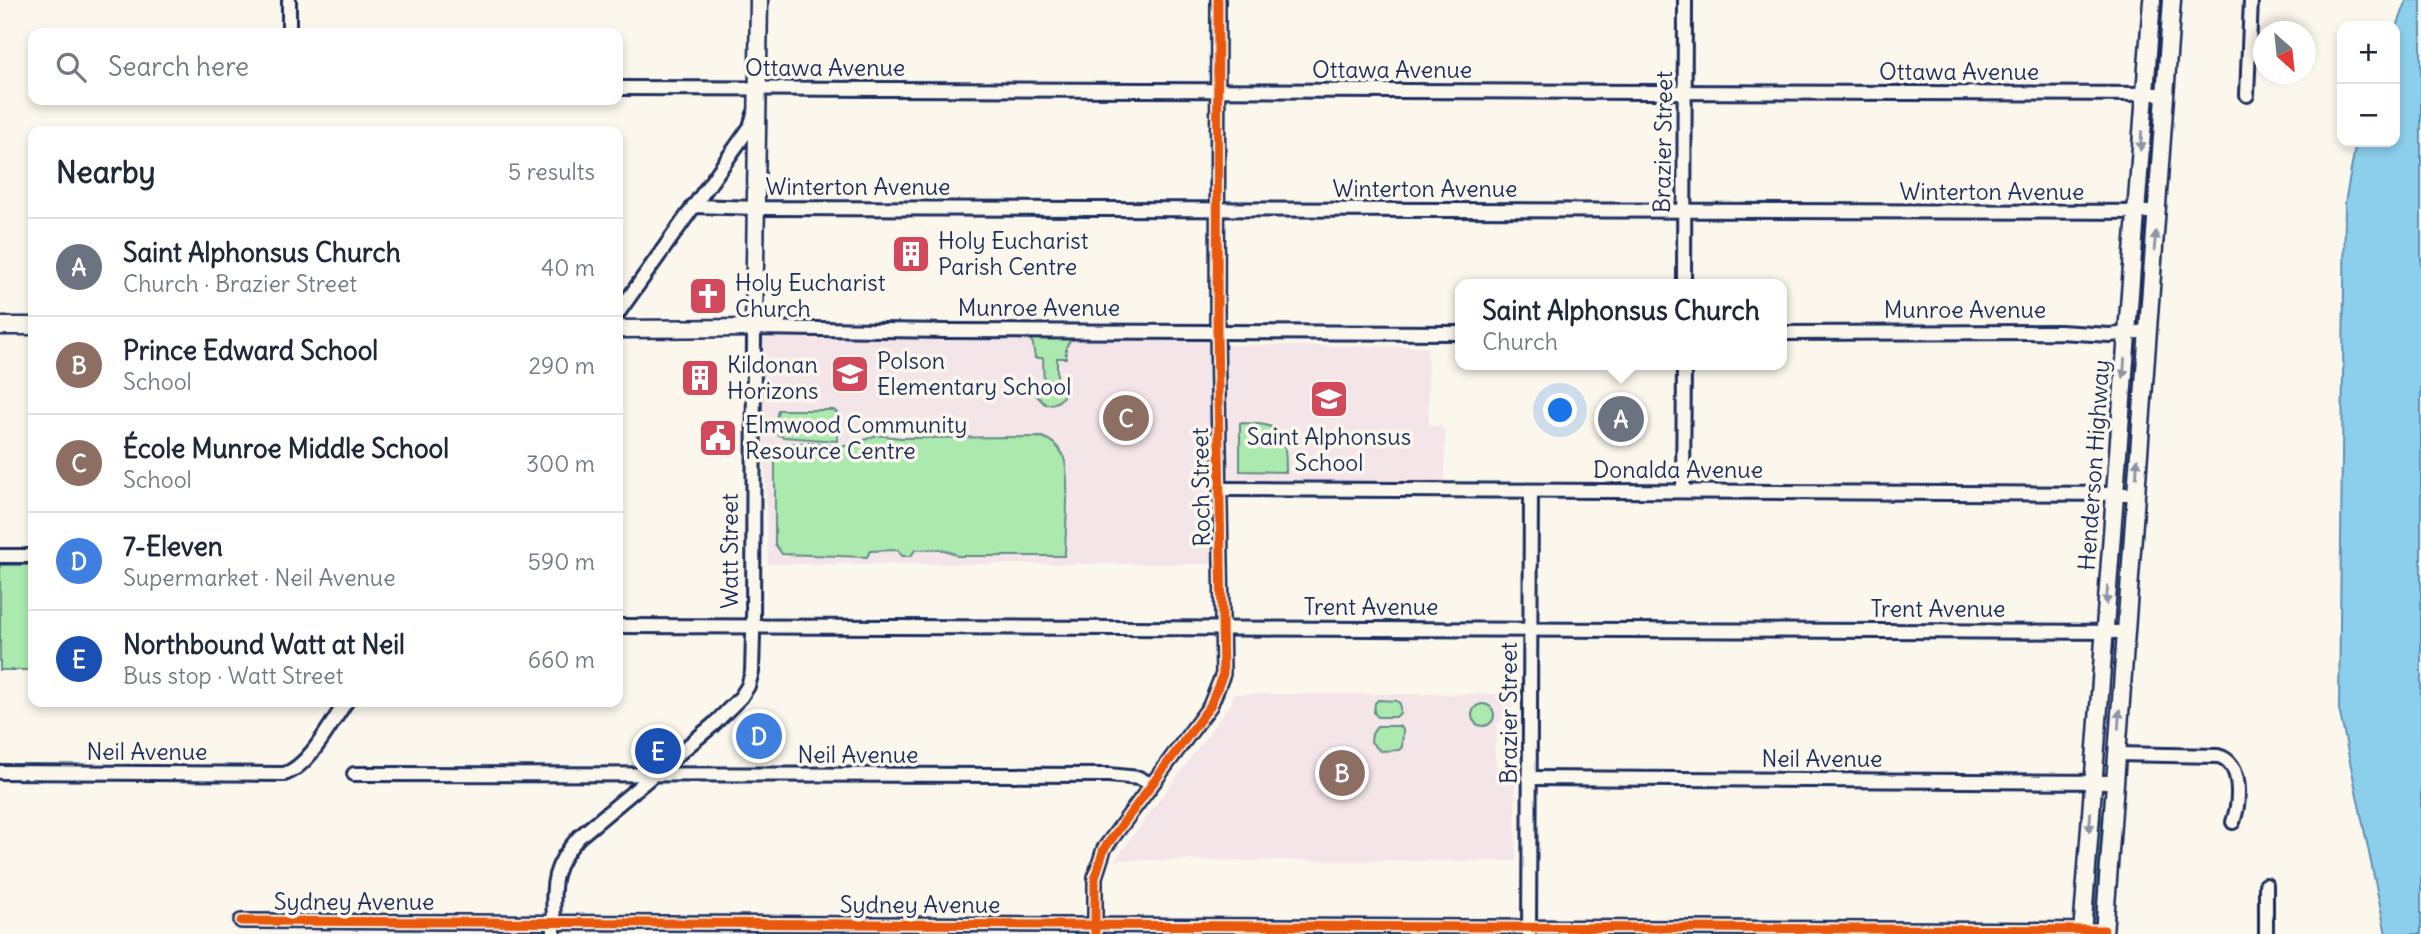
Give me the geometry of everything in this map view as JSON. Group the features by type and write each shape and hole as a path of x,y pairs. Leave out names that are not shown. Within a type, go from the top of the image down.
{"main road":[{"name":"Watt Street","path":"754,328 759,0"},
{"name":"Henderson Highway","path":"2082,932 2152,0"},
{"name":"Henderson Highway","path":"2104,932 2172,0"},
{"path":"0,326 28,326"},
{"name":"Munroe Avenue","path":"623,329 754,328"},
{"path":"2095,752 2116,754"}],"street":[{"path":"289,0 289,28"},
{"name":"Roch Street","path":"1095,930 1095,877 1104,849 1210,706 1223,674 1217,332 1218,0"},
{"name":"Brazier Street","path":"1684,279 1685,0"},
{"path":"2247,95 2251,0"},
{"name":"Ottawa Avenue","path":"623,88 758,96 1217,90 2165,94"},
{"path":"623,306 750,127 758,96"},
{"name":"Winterton Avenue","path":"693,206 2157,212"},
{"name":"Munroe Avenue","path":"754,328 1455,332"},
{"name":"Watt Street","path":"554,928 553,887 555,873 564,854 579,837 713,725 741,697 748,686 752,672 754,328"},
{"name":"Munroe Avenue","path":"1787,333 2147,331"},
{"path":"1683,491 1684,370"},
{"name":"Donalda Avenue","path":"1220,489 2136,494"},
{"name":"Brazier Street","path":"1529,930 1531,492"},
{"path":"0,556 28,556"},
{"name":"Trent Avenue","path":"623,626 2125,632"},
{"name":"Neil Avenue","path":"0,772 284,774 294,771 304,762 342,707"},
{"path":"2116,754 2227,758 2234,766 2237,780 2233,822"},
{"name":"Neil Avenue","path":"354,774 1109,775 1139,778 1151,784"},
{"name":"Neil Avenue","path":"1529,778 2115,782"},
{"path":"2266,886 2266,934"},
{"name":"Sydney Avenue","path":"241,921 554,928 2104,932"}],"shaded area":[{"path":"1210,335 1213,564 768,564 761,336"},
{"name":"Saint Alphonsus School","path":"1227,345 1427,347 1429,426 1441,426 1445,431 1445,484 1230,483"},
{"path":"1233,694 1515,694 1514,706 1497,725 1494,747 1497,768 1515,778 1516,861 1115,860 1232,702"}],"green space":[{"path":"1029,337 1072,337 1066,347 1066,358 1057,358 1057,389 1066,389 1056,403 1045,404 1036,395 1035,389 1044,389 1043,358 1035,358"},
{"path":"778,410 834,410 839,415 837,441 783,437 773,432"},
{"path":"1240,423 1265,425 1279,433 1285,447 1286,472 1240,471"},
{"path":"877,435 901,438 1042,437 1051,442 1063,455 1065,464 1065,556 957,556 948,551 932,549 915,550 911,556 902,556 898,550 870,551 867,557 782,554 775,544 775,462 778,452 793,443 846,446"},
{"path":"2121,509 2122,586 2120,602 2112,624"},
{"path":"0,565 28,565 28,670 0,670"},
{"path":"1378,700 1397,701 1400,704 1400,713 1396,717 1378,717 1374,713"},
{"path":"1483,704 1491,707 1494,715 1491,723 1483,726 1475,723 1472,715 1475,707"},
{"path":"1377,726 1399,726 1403,730 1402,747 1399,750 1380,751 1371,742"},
{"path":"2099,796 2102,828 2094,920 2092,873"}],"water":[{"path":"2407,0 2421,0 2421,934 2386,934 2339,709 2345,203 2355,147 2400,147 2399,21"}],"cycle path":[{"path":"1095,934 1095,877 1104,849 1210,706 1223,674 1217,332 1218,0"},
{"path":"241,921 2104,930"}],"place":[{"name":"Holy Eucharist Parish Centre","path":"911,254"},
{"name":"Holy Eucharist Church","path":"708,296"},
{"name":"Polson Elementary School","path":"850,374"},
{"name":"Kildonan Horizons","path":"700,378"},
{"name":"Saint Alphonsus School","path":"1329,399"},
{"name":"École Munroe Middle School","path":"1126,418"},
{"name":"Saint Alphonsus Church","path":"1621,419"},
{"name":"Elmwood Community Resource Centre","path":"718,438"},
{"name":"7-Eleven","path":"759,736"},
{"name":"Northbound Watt at Neil","path":"658,751"},
{"name":"Prince Edward School","path":"1342,773"}]}
